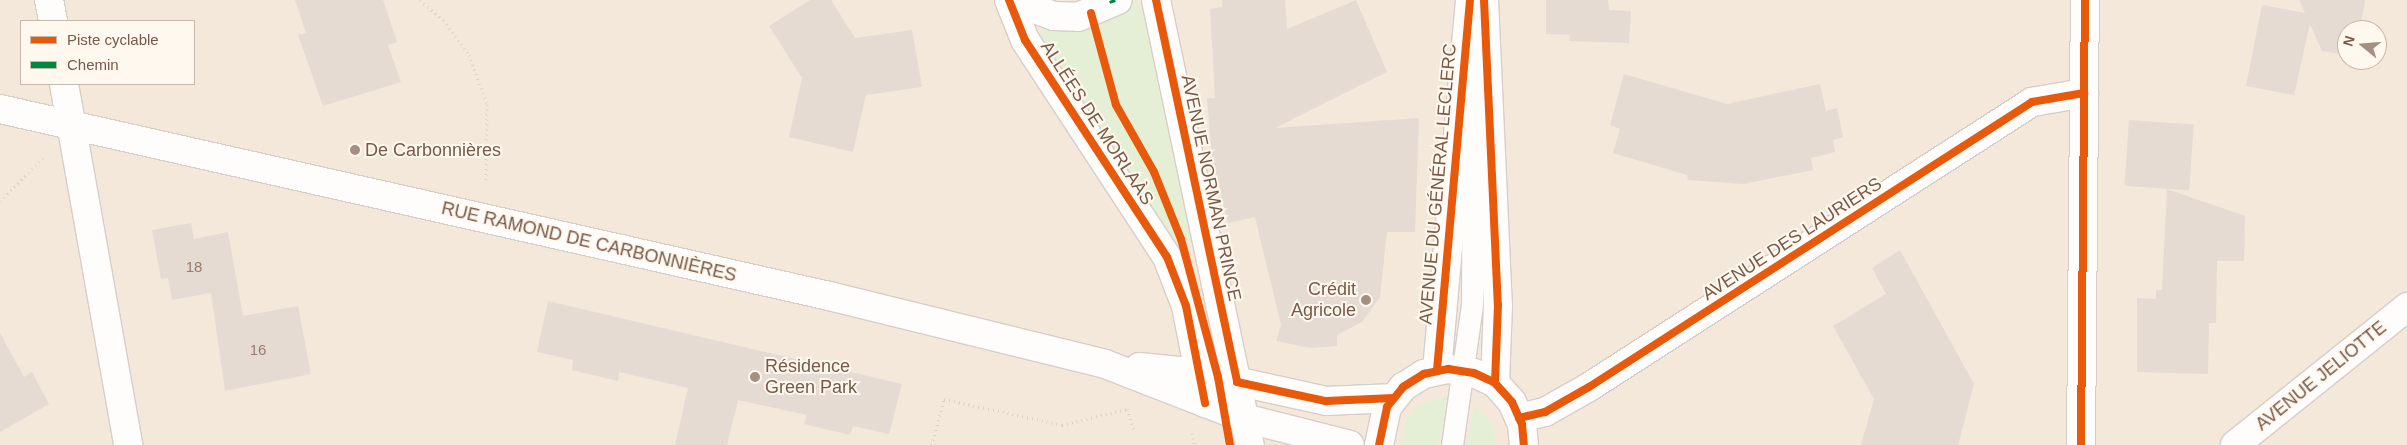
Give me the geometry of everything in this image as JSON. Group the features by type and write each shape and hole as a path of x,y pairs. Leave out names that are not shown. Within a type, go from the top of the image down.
{"street":[{"path":"49,0 53,20"},
{"name":"ALLÉES DE MORLAÀS","path":"1010,0 1054,16 1078,18 1118,0"},
{"name":"ALLÉES DE MORLAÀS","path":"1010,0 1024,40 1167,257 1186,306 1205,404"},
{"name":"AVENUE NORMAN PRINCE","path":"1156,0 1238,382"},
{"path":"2081,445 2085,0"},
{"name":"AVENUE DU GÉNÉRAL LECLERC","path":"1437,370 1474,4"},
{"name":"AVENUE DU GÉNÉRAL LECLERC","path":"1474,4 1498,305 1495,383"},
{"path":"64,85 128,445"},
{"name":"AVENUE DES LAURIERS","path":"1519,418 1545,412 1589,387 2032,102 2084,93"},
{"name":"RUE RAMOND DE CARBONNIÈRES","path":"0,109 828,296 1105,364 1244,418 1350,445"},
{"name":"AVENUE JELIOTTE","path":"2235,445 2407,307"},
{"name":"RUE RAMOND DE CARBONNIÈRES","path":"1105,364 1198,373 1326,401 1394,398"},
{"path":"1379,445 1382,421 1394,398 1403,387 1437,370 1463,370 1495,383 1519,418 1524,445"},
{"path":"1238,382 1250,445"}],"lane":[{"path":"1452,445 1472,294 1474,4"}],"path":[{"path":"420,0 443,20 469,55 487,104 486,181"},
{"path":"0,201 71,125"},
{"path":"932,445 944,398 1062,425 1126,409 1134,431"}],"shaded area":[{"path":"0,0 2407,0 2407,445 0,445"}],"green space":[{"path":"1128,1 1137,2 1143,14 1194,240 1169,245 1038,36 1045,29"},
{"path":"1449,395 1438,445 1401,445 1406,420 1419,405"},
{"path":"1475,406 1492,422 1496,445 1466,445"}],"building":[{"path":"295,0 383,0 397,42 388,45 401,82 323,106 298,35 306,33"},
{"path":"810,0 831,0 855,38 912,30 922,87 866,95 853,152 789,137 802,78 769,26"},
{"path":"1222,0 1285,0 1287,29 1356,0 1387,72 1275,128 1419,118 1415,232 1387,232 1380,297 1362,322 1337,335 1337,346 1311,348 1276,341 1281,325 1255,217 1228,223 1212,159 1207,98 1215,98 1210,9 1222,7"},
{"path":"1546,0 1608,0 1609,10 1631,11 1629,43 1569,41 1570,35 1546,34"},
{"path":"2299,0 2365,0 2362,20 2337,20 2337,53 2322,51 2310,24 2294,95 2246,86 2262,5 2305,13"},
{"path":"1624,74 1727,104 1820,84 1826,111 1837,108 1843,137 1833,140 1835,152 1811,158 1813,170 1743,184 1688,180 1687,175 1613,153 1620,129 1610,125"},
{"path":"2129,120 2194,125 2189,190 2124,186"},
{"path":"2167,189 2245,216 2244,261 2217,261 2216,323 2209,323 2208,374 2137,372 2137,298 2156,299 2156,290 2162,290"},
{"path":"191,223 194,239 228,232 243,316 298,306 311,374 225,391 211,293 172,300 168,278 161,279 152,230"},
{"path":"1900,250 1974,384 1958,445 1861,445 1874,399 1833,326 1886,294 1872,268"},
{"name":"Résidence Green Park","path":"548,301 902,384 889,434 853,426 850,435 804,424 807,415 738,400 727,445 675,445 688,388 619,372 618,381 572,370 573,360 537,352"},
{"path":"0,333 24,377 32,372 49,404 0,432"}],"cycle path":[{"path":"1009,0 1025,40 1167,257 1186,306 1205,403"},
{"path":"1156,0 1237,382 1326,401 1394,398"},
{"path":"1437,370 1470,0"},
{"path":"1484,0 1498,305 1495,383"},
{"path":"2081,445 2085,0"},
{"path":"1091,13 1116,105 1154,172 1181,239 1218,377 1230,445"},
{"path":"1519,418 1545,412 1589,387 2032,102 2084,93"},
{"path":"1379,445 1387,407 1403,387 1424,374 1448,369 1474,373 1495,383 1512,402 1522,424 1524,445"}],"place":[{"name":"De Carbonnières","path":"355,150"},
{"name":"Crédit Agricole","path":"1366,300"},
{"name":"Résidence Green Park","path":"755,377"}]}
